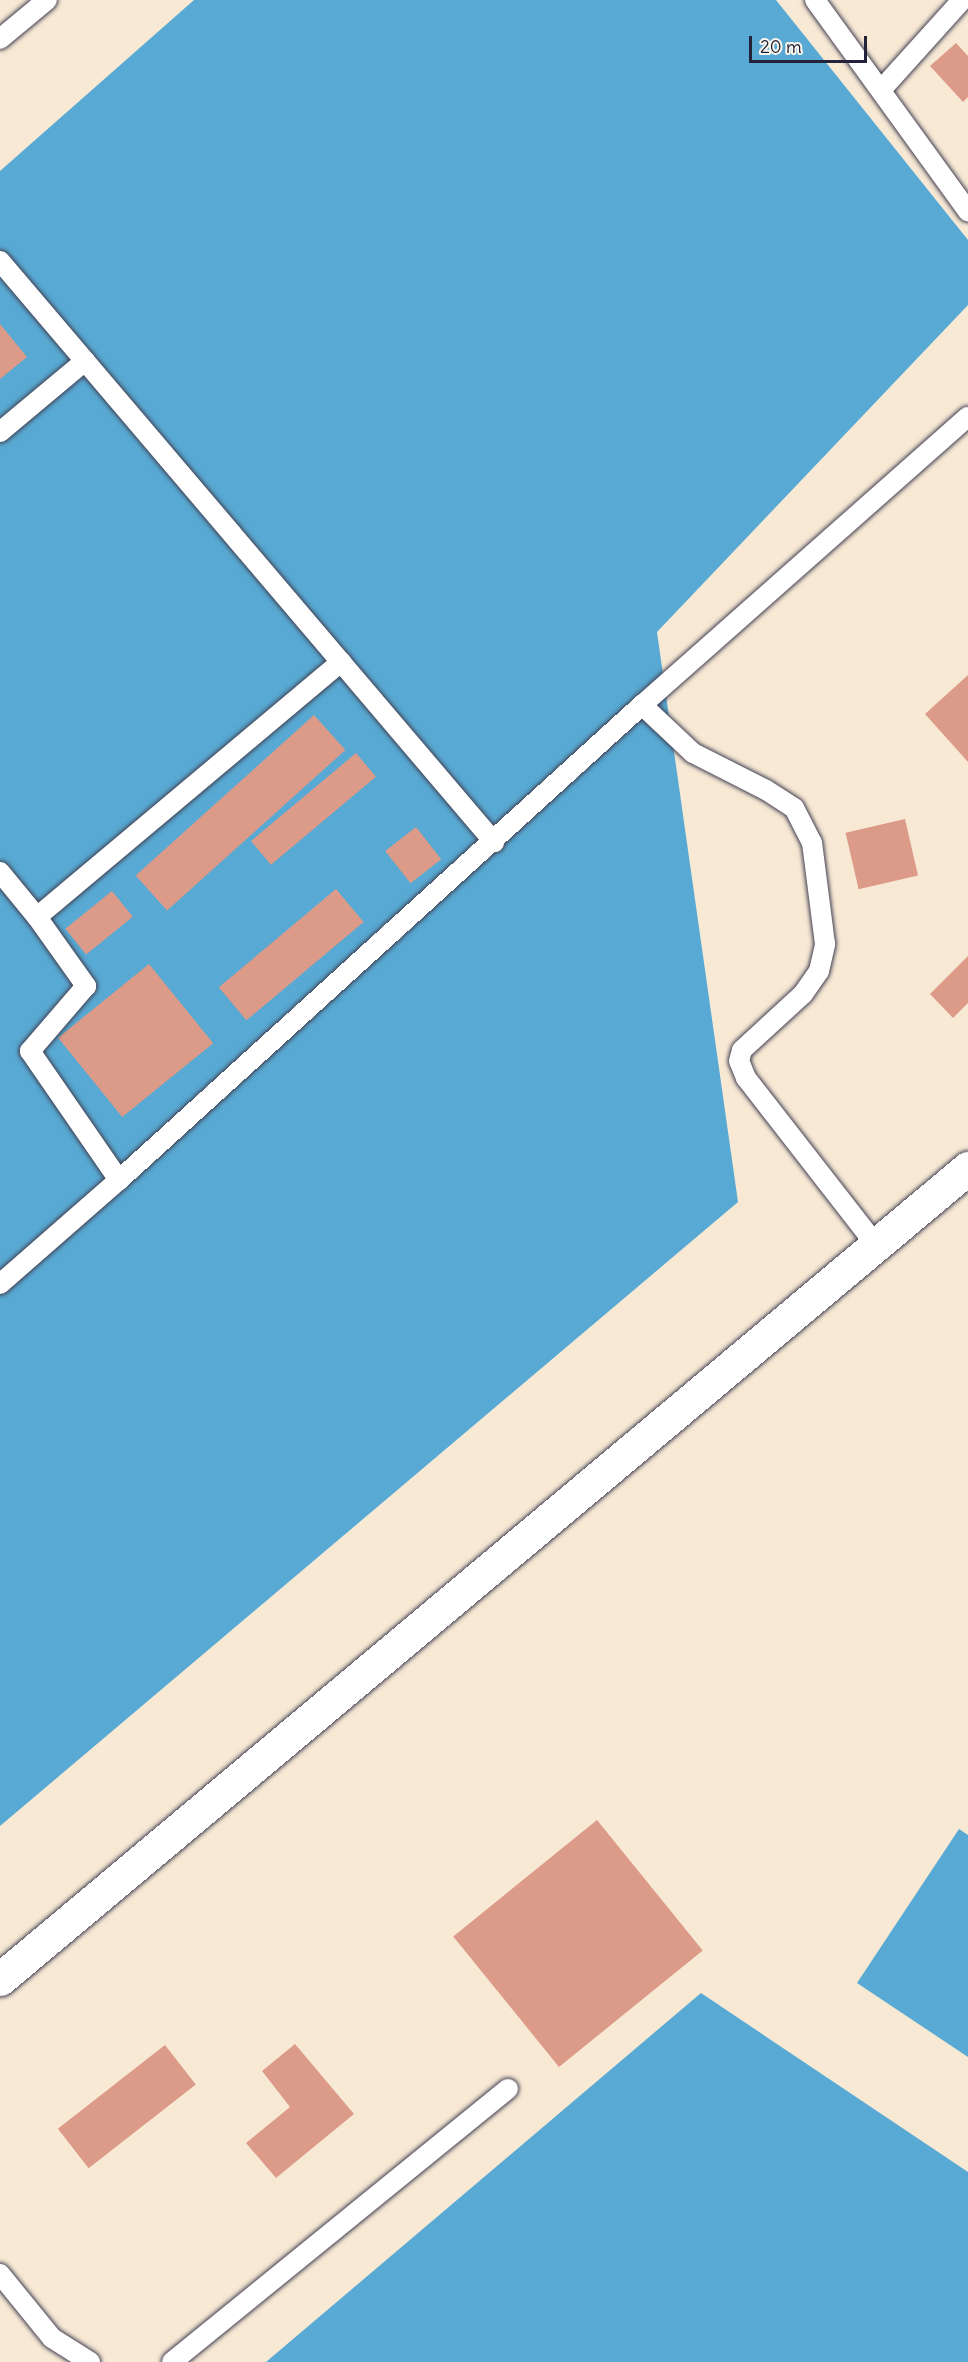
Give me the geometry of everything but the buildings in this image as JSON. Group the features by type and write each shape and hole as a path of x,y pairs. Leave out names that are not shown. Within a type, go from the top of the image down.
{"street":[{"path":"0,1979 968,1168"}],"lane":[{"path":"0,39 47,0"},
{"path":"815,0 968,211"},
{"path":"881,90 962,0"},
{"path":"0,261 494,842"},
{"path":"0,432 85,361"},
{"path":"0,1284 119,1180 494,842 642,705 968,417"},
{"path":"37,917 341,662"},
{"path":"642,705 693,753 765,790 794,808 812,843 825,944 819,971 803,994 742,1050 739,1061 746,1078 876,1245"},
{"path":"0,872 37,917 86,986 30,1051 119,1180"},
{"path":"172,2362 508,2089"},
{"path":"0,2274 52,2338 90,2362"}],"water":[{"path":"194,0 776,0 968,240 968,305 657,632 738,1202 0,1826 0,171"},
{"path":"959,1829 968,1835 968,2057 857,1983"},
{"path":"701,1993 968,2172 968,2362 266,2362"}]}
